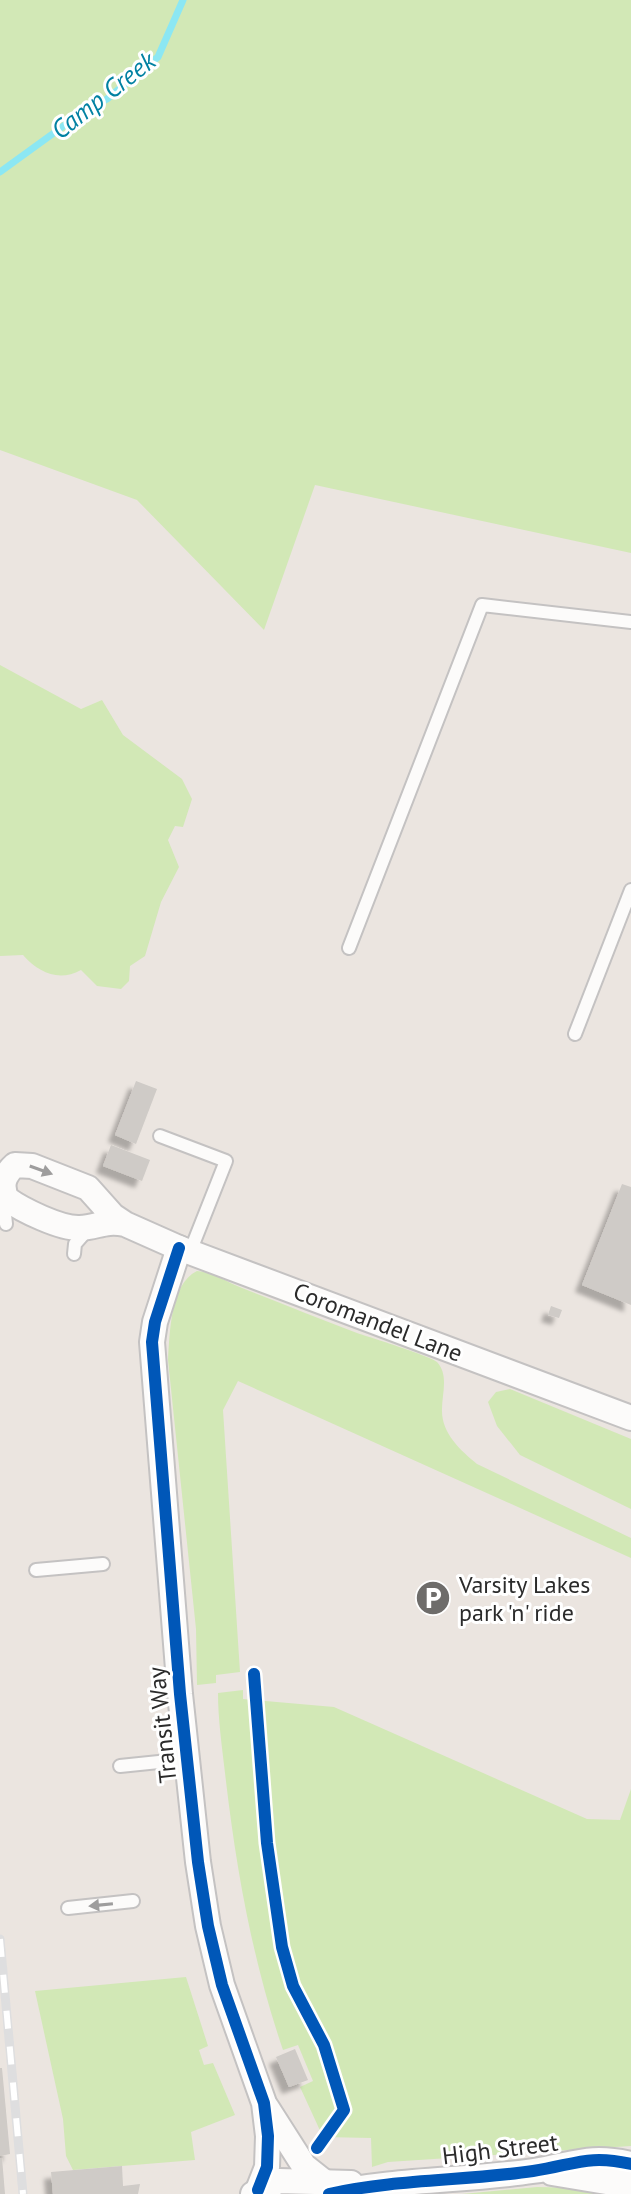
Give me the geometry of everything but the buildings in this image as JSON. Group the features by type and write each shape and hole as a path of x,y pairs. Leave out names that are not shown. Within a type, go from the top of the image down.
{"street":[{"name":"Coromandel Lane","path":"125,1224 103,1222 81,1228 67,1226 7,1199 3,1192 3,1179 15,1165 23,1164 88,1188 125,1224 185,1250 631,1418"},
{"name":"Transit Way","path":"185,1250 155,1322 152,1342 180,1694 198,1862 208,1926 222,1985 264,2103 268,2136 267,2167 256,2192"},
{"name":"Transit Way","path":"264,2103 304,2166 326,2187"},
{"name":"High Street","path":"256,2192 279,2181 326,2187 533,2171 587,2159 631,2164"},
{"name":"High Street","path":"533,2171 631,2186"}],"lane":[{"path":"349,948 482,605 631,622"},
{"path":"575,1034 631,890"},
{"path":"160,1136 226,1161 185,1250"},
{"path":"3,1192 6,1224"},
{"path":"74,1254 75,1244 98,1214 99,1204 95,1193"},
{"path":"36,1570 103,1564"},
{"path":"120,1766 188,1759"},
{"path":"68,1908 133,1901"}],"green space":[{"path":"0,0 631,0 631,553 315,485 264,630 137,500 0,450"},
{"path":"0,665 81,709 102,700 123,735 182,779 192,799 183,827 175,826 168,840 179,867 161,902 145,956 130,966 129,981 121,989 97,986 81,970 73,974 50,974 23,955 0,956"},
{"path":"197,1271 433,1359 443,1373 445,1426 464,1453 477,1464 631,1538 631,1558 238,1381 223,1410 240,1672 216,1675 216,1683 197,1685 196,1629 168,1360 176,1298 188,1277"},
{"path":"510,1389 631,1439 631,1509 520,1455 497,1426 488,1402 496,1392"},
{"path":"243,1690 243,1699 334,1707 587,1819 620,1820 631,1789 631,2146 388,2162 372,2167 371,2138 323,2137 300,2087 313,2081 298,2045 283,2050 272,2016 240,1878 219,1723 218,1693"},
{"path":"186,1977 208,2046 199,2050 204,2065 213,2063 235,2115 191,2132 195,2160 73,2170 66,2156 63,2119 35,1991"},
{"path":"537,2187 582,2188 622,2194 462,2194"}],"waterway":[{"name":"Camp Creek","path":"0,172 80,114 107,99 158,57 183,0"}],"railway":[{"path":"0,1939 23,2194"}],"cycle path":[{"path":"179,1248 155,1322 152,1342 180,1694 208,1926 222,1985 264,2103 268,2136 267,2167 258,2190"},
{"path":"254,1674 267,1843 282,1947 293,1986 324,2045 344,2110 317,2148"},
{"path":"329,2194 380,2185 533,2171 592,2160 631,2164"}],"place":[{"name":"Varsity Lakes park 'n' ride","path":"433,1598"}]}
